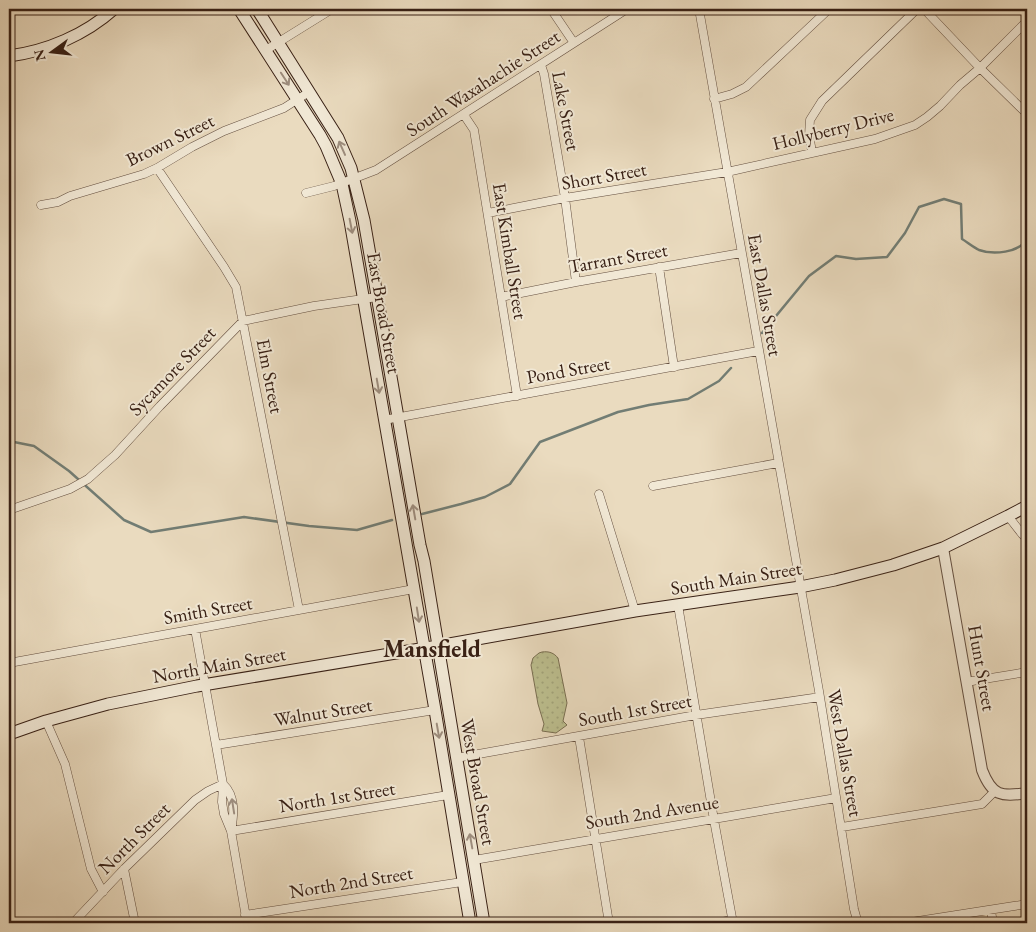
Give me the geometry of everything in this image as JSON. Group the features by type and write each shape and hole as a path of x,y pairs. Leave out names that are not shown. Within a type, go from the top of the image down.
{"main road":[{"path":"9,56 37,50 69,39 114,9"},
{"name":"East Broad Street","path":"239,9 326,146 342,184 424,648"},
{"name":"East Broad Street","path":"257,9 338,138 351,168 364,220 438,646"},
{"path":"397,493 410,491"},
{"name":"South Main Street","path":"438,646 635,612 800,587 860,574 943,548 1027,506"},
{"path":"407,547 420,545"},
{"name":"North Main Street","path":"9,734 46,721 108,704 205,685 438,646"},
{"name":"West Broad Street","path":"438,646 484,923"},
{"name":"West Broad Street","path":"424,648 470,923"},
{"path":"443,761 456,758"}],"street":[{"path":"266,50 332,9"},
{"name":"Lake Street","path":"551,9 574,43"},
{"name":"South Waxahachie Street","path":"306,193 342,184 376,170 627,9"},
{"name":"East Dallas Street","path":"699,9 800,587"},
{"path":"714,99 732,94 746,87 829,9"},
{"path":"812,152 809,135 810,120 822,101 917,9"},
{"path":"924,9 1027,114"},
{"name":"Hollyberry Drive","path":"727,172 875,139 915,124 933,111 980,68 1027,21"},
{"name":"Lake Street","path":"541,65 565,198 576,282"},
{"name":"Brown Street","path":"41,205 58,202 70,196 144,174 224,131 284,108 309,92"},
{"name":"East Kimball Street","path":"464,114 474,130 517,396"},
{"name":"Elm Street","path":"157,168 236,287 299,610"},
{"name":"Short Street","path":"488,213 565,198 727,172"},
{"name":"Tarrant Street","path":"501,297 741,253"},
{"path":"659,267 674,367"},
{"name":"Sycamore Street","path":"9,510 70,488 88,479 115,455 243,321 314,306 377,297"},
{"name":"Pond Street","path":"384,420 398,419 758,351"},
{"path":"653,486 778,463"},
{"path":"599,494 635,612"},
{"path":"1008,516 1027,539"},
{"name":"Hunt Street","path":"943,548 982,770 987,783 995,791"},
{"name":"West Dallas Street","path":"800,587 842,827 854,909 856,920 860,923"},
{"name":"Smith Street","path":"9,663 414,589"},
{"path":"678,605 732,922 716,923"},
{"path":"195,630 223,784 222,802 224,814 231,831 246,919"},
{"path":"966,682 1027,672"},
{"name":"South 1st Street","path":"456,758 696,715 820,697"},
{"name":"Walnut Street","path":"216,745 435,710"},
{"path":"46,721 65,764 91,869 103,892"},
{"path":"578,737 609,923"},
{"name":"North Street","path":"73,923 124,869 195,800 223,784"},
{"path":"842,827 982,804 995,791 1015,795 1027,793"},
{"name":"North 1st Street","path":"231,831 448,796"},
{"name":"South 2nd Avenue","path":"474,860 836,798"},
{"path":"124,869 134,923"},
{"name":"North 2nd Street","path":"246,919 462,882"},
{"path":"905,923 1027,904"},
{"path":"991,910 993,923"}],"green space":[{"path":"542,652 551,653 558,658 567,703 563,721 567,725 556,733 542,731 544,724 538,704 531,665 533,658"}],"waterway":[{"path":"762,333 809,276 836,256 856,259 887,257 905,233 919,207 944,199 961,204 962,239 985,252 1012,250 1023,244 1027,239"},
{"path":"422,514 485,497 510,484 540,442 618,412 688,399 719,381 731,368"},
{"path":"9,441 34,446 69,471 124,520 151,532 244,517 309,526 357,530 392,520"}],"district":[{"name":"Mansfield","path":"432,648"}]}
